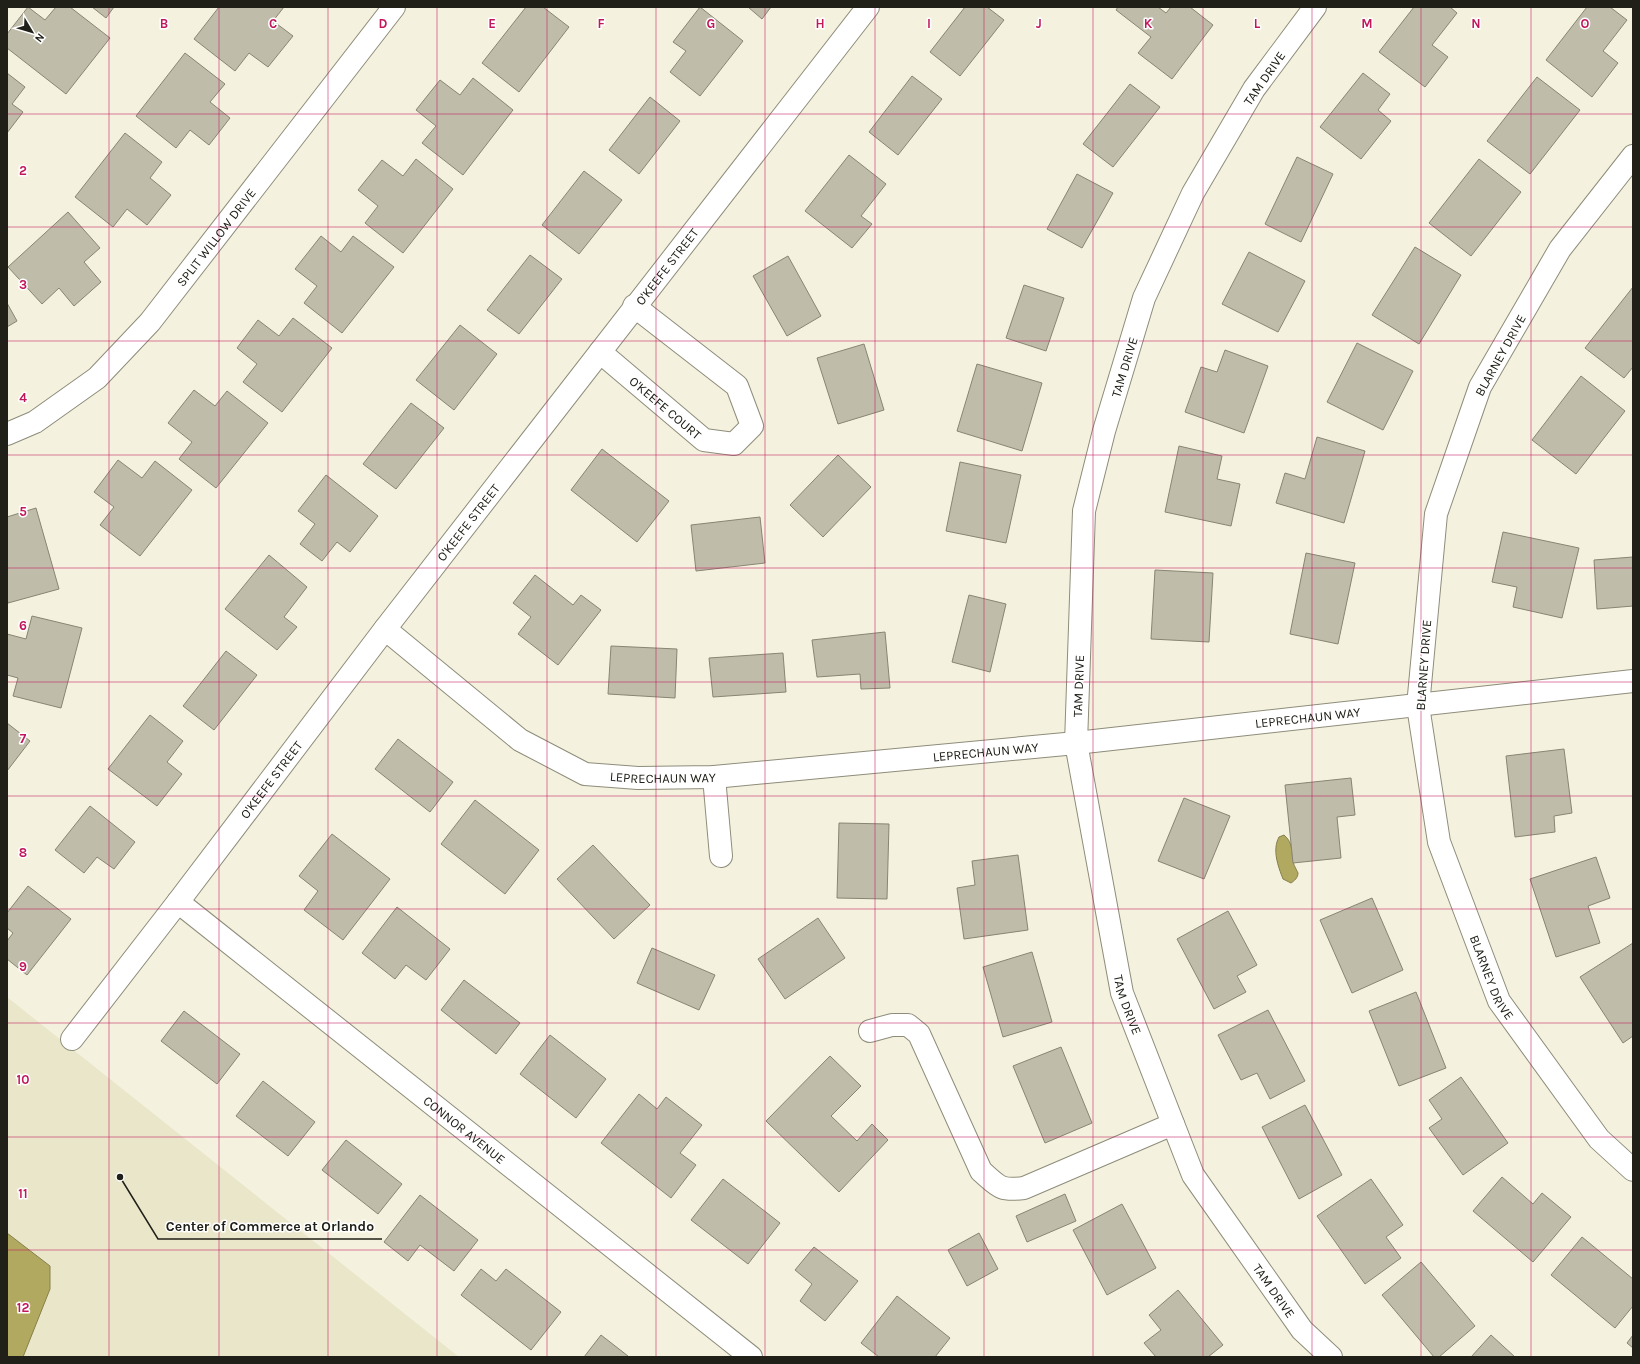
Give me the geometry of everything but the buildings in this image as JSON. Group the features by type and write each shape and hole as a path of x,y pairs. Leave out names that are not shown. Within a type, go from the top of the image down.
{"street":[{"name":"SPLIT WILLOW DRIVE","path":"7,434 35,422 97,378 150,322 394,7"},
{"name":"O'KEEFE STREET","path":"72,1039 634,306 868,7"},
{"name":"TAM DRIVE","path":"1315,7 1254,89 1193,194 1144,298 1104,431 1084,511 1076,743 1122,993 1193,1174 1302,1330 1331,1357"},
{"name":"BLARNEY DRIVE","path":"1633,156 1560,249 1480,387 1436,514 1418,706 1439,842 1499,1000 1599,1139 1633,1170"},
{"name":"O'KEEFE COURT","path":"600,352 704,440 734,444 752,426 737,386 634,306"},
{"name":"LEPRECHAUN WAY","path":"385,629 520,740 585,774 638,778 714,777 1076,743 1633,681"},
{"path":"714,777 721,856"},
{"name":"CONNOR AVENUE","path":"178,902 751,1357"},
{"path":"870,1031 892,1025 908,1025 919,1034 981,1171 999,1187 1011,1189 1024,1188 1173,1124"}],"shaded area":[{"path":"1284,835 1291,845 1294,865 1298,873 1297,878 1291,883 1283,879 1276,858 1277,842 1279,837"},
{"path":"7,997 459,1357 7,1357"},
{"path":"7,1233 50,1266 50,1289 23,1357 7,1357"}],"place":[{"name":"Center of Commerce at Orlando","path":"120,1177"}]}
